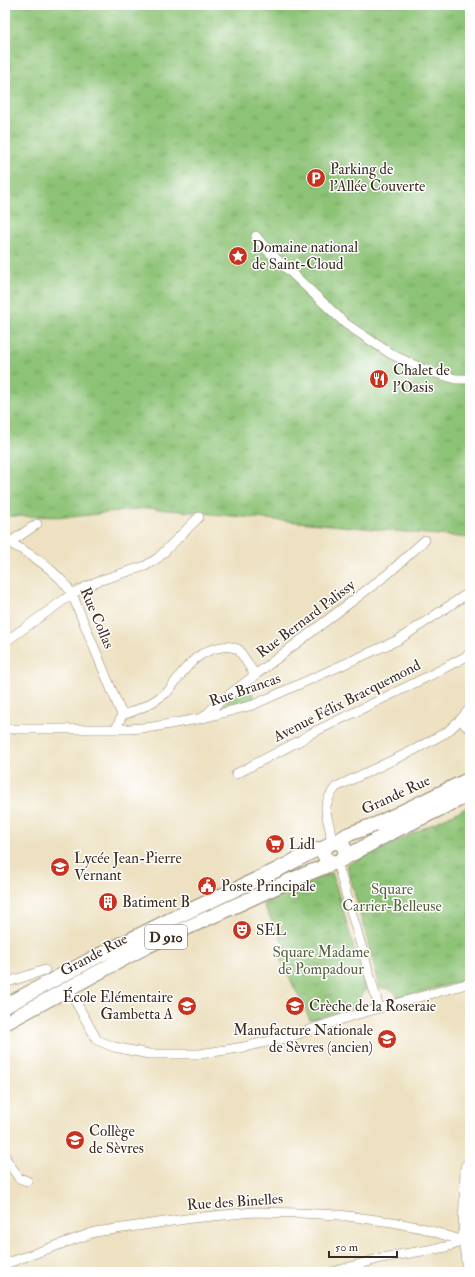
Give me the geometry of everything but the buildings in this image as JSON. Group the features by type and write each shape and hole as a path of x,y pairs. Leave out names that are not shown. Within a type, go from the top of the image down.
{"main road":[{"name":"Grande Rue","path":"5,1006 155,927 279,869 349,834 377,824 470,779"},
{"name":"Grande Rue","path":"5,1023 70,991 145,947 289,881 338,861 470,794"},
{"path":"330,844 343,845 345,849 338,861 328,861 324,856 330,844"}],"street":[{"path":"256,236 267,250 346,324 391,354 425,370 456,379 470,379"},
{"path":"5,642 72,594 98,581 145,566 158,558 199,518"},
{"path":"8,544 37,524"},
{"name":"Rue Bernard Palissy","path":"203,718 217,704 255,674 389,573 426,540"},
{"name":"Rue Collas","path":"8,544 23,550 57,575 66,584 72,594 122,715"},
{"name":"Rue Brancas","path":"5,729 116,729 153,726 203,718 253,705 398,640 470,592"},
{"path":"116,729 122,715 131,712 167,692 188,665 209,650 226,647 236,648 239,650 255,674"},
{"name":"Avenue Félix Bracquemond","path":"236,774 308,735 431,675 470,653"},
{"path":"330,844 331,835 326,805 329,796 336,787 412,752 447,732 470,708"},
{"path":"462,718 465,725 470,728"},
{"path":"338,861 379,1008"},
{"path":"5,983 46,970"},
{"path":"70,991 97,1040 114,1046 149,1054 200,1054 244,1047 289,1036 351,1016 470,983"},
{"path":"5,1155 6,1159 19,1178 27,1181"},
{"path":"467,1272 465,1168 466,1165 470,1163"},
{"name":"Rue des Binelles","path":"5,1264 95,1232 193,1218 254,1212 340,1215 392,1222 422,1228 467,1242"},
{"path":"333,1272 381,1258 467,1242"}],"green space":[{"name":"Domaine national de Saint-Cloud","path":"5,5 470,5 470,538 147,508 72,517 5,516"},
{"path":"247,686 256,700 216,711"},
{"name":"Square Carrier-Belleuse","path":"466,808 470,820 470,979 399,998 391,990 380,988 347,865"},
{"name":"Square Madame de Pompadour","path":"332,872 366,990 360,997 358,1007 310,1020 279,956 287,950 263,904"}],"place":[{"name":"Parking de l'Allée Couverte","path":"316,178"},
{"name":"Domaine national de Saint-Cloud","path":"238,256"},
{"name":"Chalet de l'Oasis","path":"379,379"},
{"name":"Lidl","path":"275,844"},
{"name":"Lycée Jean-Pierre Vernant","path":"60,867"},
{"name":"Poste Principale","path":"207,886"},
{"name":"Batiment B","path":"108,902"},
{"name":"SEL","path":"242,930"},
{"name":"École Elémentaire Gambetta A","path":"187,1006"},
{"name":"Crèche de la Roseraie","path":"295,1006"},
{"name":"Manufacture Nationale de Sèvres (ancien)","path":"387,1039"},
{"name":"Collège de Sèvres","path":"75,1140"}]}
